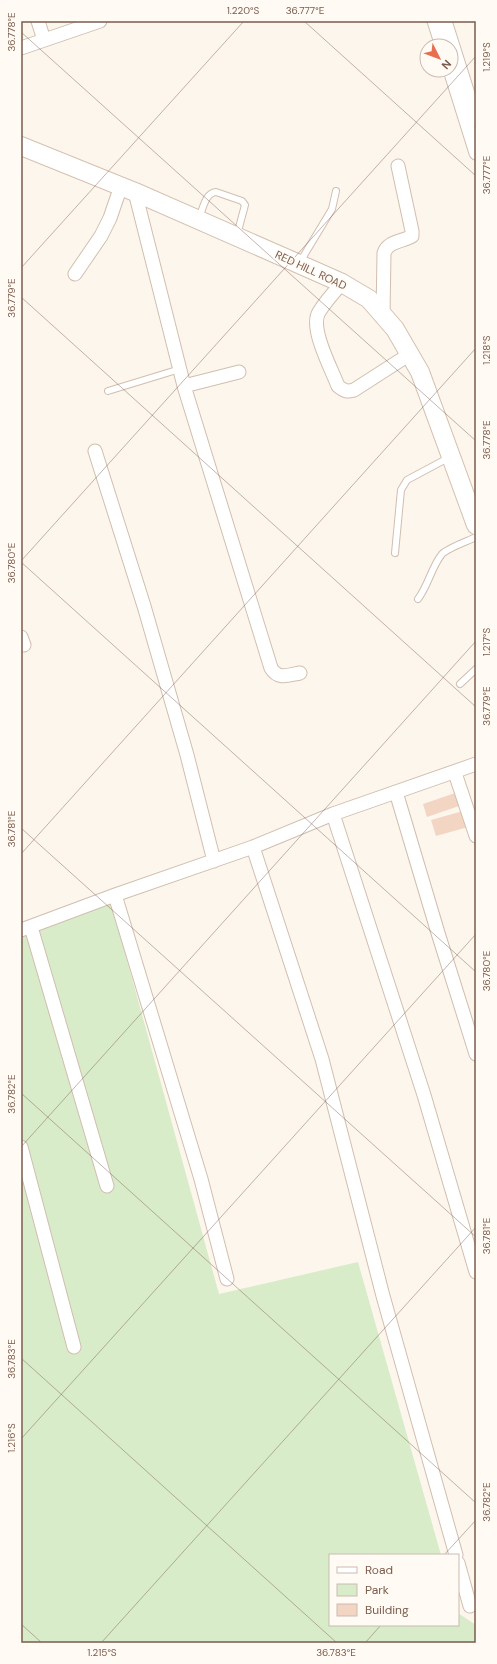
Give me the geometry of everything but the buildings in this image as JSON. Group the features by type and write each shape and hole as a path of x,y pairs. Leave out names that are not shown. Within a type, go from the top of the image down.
{"street":[{"path":"38,21 44,40"},
{"path":"434,21 439,38"},
{"path":"445,21 476,119"},
{"path":"21,48 95,22"},
{"path":"453,78 476,153"},
{"name":"RED HILL ROAD","path":"21,146 128,189 299,264 342,283 369,299 395,329 420,372 476,523"},
{"path":"383,316 384,253 389,245 412,236 398,166"},
{"path":"75,274 101,236 128,189"},
{"path":"128,189 184,386 271,668 274,674 280,676 300,673"},
{"path":"342,283 318,313 316,325 320,341 338,386 348,392 354,390 410,354"},
{"path":"184,386 239,372"},
{"path":"95,452 147,614 187,755 214,861"},
{"path":"107,1186 26,929 114,895 253,847 333,814 476,764"},
{"path":"455,772 476,836"},
{"path":"396,792 476,1054"},
{"path":"333,814 424,1095 476,1272"},
{"path":"253,847 322,1059 383,1296 456,1554"},
{"path":"114,895 201,1179 227,1279"},
{"path":"21,1147 74,1347"},
{"path":"459,1567 470,1606"}],"lane":[{"path":"299,264 332,209 336,191"},
{"path":"198,220 208,196 212,192 242,201 244,205 237,237"},
{"path":"108,391 180,369"},
{"path":"395,553 401,490 403,485 407,480 451,457"},
{"path":"418,599 425,589 434,568 443,553 476,537"},
{"path":"460,684 476,669"}],"green space":[{"path":"111,902 219,1294 358,1262 441,1554 329,1554 329,1626 459,1626 459,1614 476,1625 476,1643 21,1643 21,938"}]}
